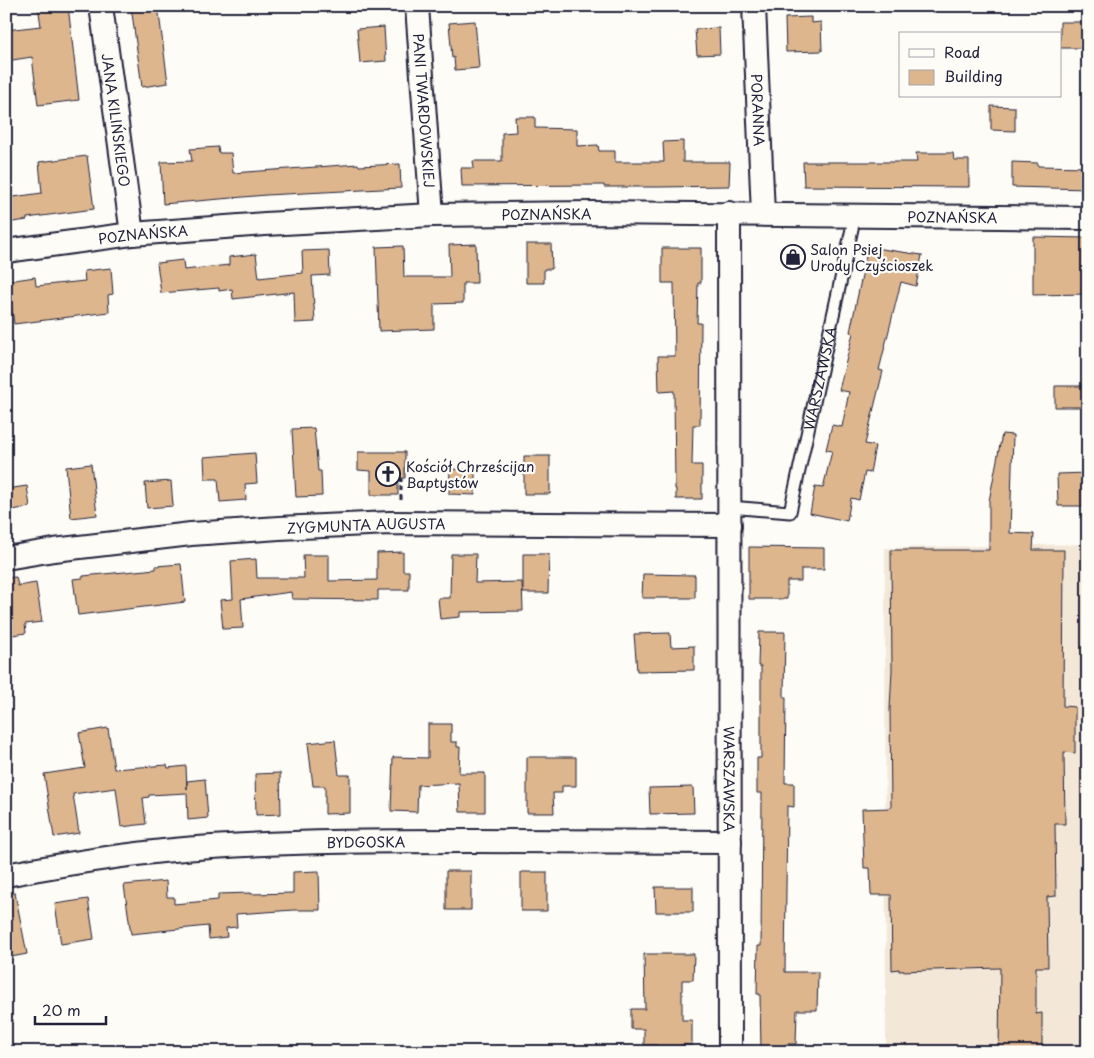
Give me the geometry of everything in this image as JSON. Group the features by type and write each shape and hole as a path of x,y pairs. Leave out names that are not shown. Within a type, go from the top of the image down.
{"street":[{"name":"JANA KILIŃSKIEGO","path":"101,6 132,234"},
{"name":"PANI TWARDOWSKIEJ","path":"417,6 432,215"},
{"name":"PORANNA","path":"754,6 763,214"},
{"name":"POZNAŃSKA","path":"6,251 132,234 266,224 432,215 729,213 1088,218"},
{"name":"WARSZAWSKA","path":"729,213 730,1052"},
{"name":"ZYGMUNTA AUGUSTA","path":"6,558 54,550 191,534 279,528 390,523 730,516"},
{"name":"BYDGOSKA","path":"6,875 65,864 140,854 270,843 362,841 730,842"}],"lane":[{"name":"WARSZAWSKA","path":"730,516 790,512 856,215"}],"path":[{"path":"401,478 401,509"}],"shaded area":[{"path":"1088,544 1088,1024 1083,1052 886,1052 885,548"}],"building":[{"path":"38,6 68,6 79,100 38,105 32,57 6,61 6,30 41,26"},
{"path":"131,6 158,6 168,83 142,87"},
{"path":"811,17 811,23 821,22 822,51 786,52 785,18"},
{"path":"475,21 479,68 455,70 449,23"},
{"path":"1060,22 1088,22 1088,48 1062,48 1062,32 1060,32"},
{"path":"384,27 386,61 360,63 357,29"},
{"path":"719,28 720,54 697,55 695,29"},
{"path":"991,106 1015,107 1015,131 991,130"},
{"path":"515,117 535,117 535,128 577,129 577,146 598,145 599,151 615,151 615,162 664,162 663,142 683,141 683,162 730,162 729,186 462,186 461,168 474,168 473,161 502,161 502,133 516,132"},
{"path":"218,147 219,153 231,153 233,173 358,164 359,166 400,164 401,188 266,195 163,204 161,162 192,161 190,149"},
{"path":"916,153 953,153 954,160 969,160 969,187 804,186 803,162 917,162"},
{"path":"87,156 94,209 27,218 27,220 6,223 6,198 42,193 39,162"},
{"path":"1012,162 1038,163 1038,166 1088,167 1088,189 1012,187"},
{"path":"1033,237 1088,238 1088,294 1033,295"},
{"path":"476,244 477,283 463,283 463,303 434,304 434,329 379,331 376,247 403,246 404,277 450,277 449,245"},
{"path":"526,244 551,244 552,269 544,269 544,283 526,283"},
{"path":"868,247 922,255 916,286 901,282 879,370 883,371 865,444 875,446 870,473 865,472 859,500 851,498 847,521 810,513 815,487 823,488 832,451 826,450 832,425 842,427 849,392 839,390 853,333 850,332"},
{"path":"662,248 701,248 701,283 698,283 697,323 701,323 700,425 693,425 692,465 702,465 702,499 676,499 674,391 659,392 658,356 675,356 674,283 662,283"},
{"path":"329,250 330,275 312,276 315,322 295,323 294,292 233,299 232,289 219,291 219,288 161,293 157,263 183,260 184,270 229,265 229,257 256,254 259,278 303,273 302,251"},
{"path":"111,268 113,294 108,295 109,312 14,324 8,281 35,277 36,286 85,281 84,271"},
{"path":"1055,386 1088,386 1088,407 1055,407"},
{"path":"314,428 318,471 321,471 322,496 296,497 292,429"},
{"path":"1002,434 1013,435 1010,533 1034,534 1033,550 1064,550 1063,706 1075,707 1075,753 1064,752 1065,824 1055,824 1056,896 1047,897 1048,967 1036,967 1036,1014 1042,1013 1042,1052 999,1052 1000,968 892,970 891,895 871,895 870,868 864,868 862,809 891,808 891,550 989,550 989,501"},
{"name":"Kościół Chrześcijan Baptystów","path":"358,452 405,452 405,478 398,478 398,495 371,495 371,471 358,470"},
{"path":"255,453 257,483 245,484 246,500 220,502 218,479 205,479 204,457"},
{"path":"524,456 550,456 550,494 524,494"},
{"path":"91,464 97,515 71,518 66,467"},
{"path":"450,469 475,470 475,495 449,494"},
{"path":"1088,473 1088,506 1058,506 1057,474"},
{"path":"171,481 173,506 147,508 145,483"},
{"path":"27,486 30,507 6,511 6,489"},
{"path":"749,547 824,548 824,569 801,569 801,581 787,581 787,599 749,599"},
{"path":"403,552 403,571 409,571 409,590 378,590 378,600 292,599 291,592 241,599 243,628 223,629 220,600 233,599 231,561 256,559 257,578 304,578 303,555 329,555 329,581 377,580 377,553"},
{"path":"451,554 476,554 475,583 522,582 523,611 460,612 460,617 440,619 438,598 450,598"},
{"path":"523,554 549,554 548,593 523,593"},
{"path":"181,564 185,602 78,615 73,579 83,578 83,576 156,569 156,566"},
{"path":"643,574 695,575 695,598 642,598"},
{"path":"16,577 18,586 36,583 42,622 25,624 26,633 6,636 6,578"},
{"path":"759,632 785,632 785,783 794,783 794,807 787,806 785,972 818,972 817,1010 797,1010 796,1044 786,1044 786,1052 761,1052 760,994 757,994 758,946 761,946 762,793 757,793 757,758 761,758 761,666 758,666"},
{"path":"670,633 671,647 694,646 694,670 637,671 634,634"},
{"path":"428,724 451,724 451,742 457,742 457,747 460,747 459,773 485,773 485,812 460,812 459,783 418,785 417,812 391,811 393,757 428,758"},
{"path":"108,728 114,769 167,765 168,768 186,766 187,789 187,781 205,779 208,818 188,820 187,793 149,795 149,797 143,798 146,824 121,827 116,788 73,794 79,833 54,837 44,774 85,768 79,733"},
{"path":"335,740 339,775 350,775 350,813 325,814 325,786 313,786 308,743"},
{"path":"527,757 576,757 576,786 562,786 562,793 553,793 554,813 527,813"},
{"path":"280,773 281,814 256,815 255,774"},
{"path":"693,787 694,813 650,814 649,788"},
{"path":"319,871 320,910 236,914 237,927 226,928 227,937 209,939 208,926 131,934 124,885 166,881 167,897 174,897 174,904 218,900 218,894 293,893 293,872"},
{"path":"446,871 471,871 471,910 446,910"},
{"path":"521,872 547,872 547,911 521,911"},
{"path":"655,887 693,887 693,912 656,912"},
{"path":"15,893 27,954 6,958 6,894"},
{"path":"88,899 94,939 61,944 55,904"},
{"path":"644,954 694,954 693,980 682,980 682,1020 692,1020 692,1045 680,1045 679,1052 657,1052 657,1045 644,1045 644,1029 631,1029 631,1009 645,1009"}],"place":[{"name":"Salon Psiej Urody Czyścioszek","path":"793,257"},
{"name":"Kościół Chrześcijan Baptystów","path":"388,474"}]}
